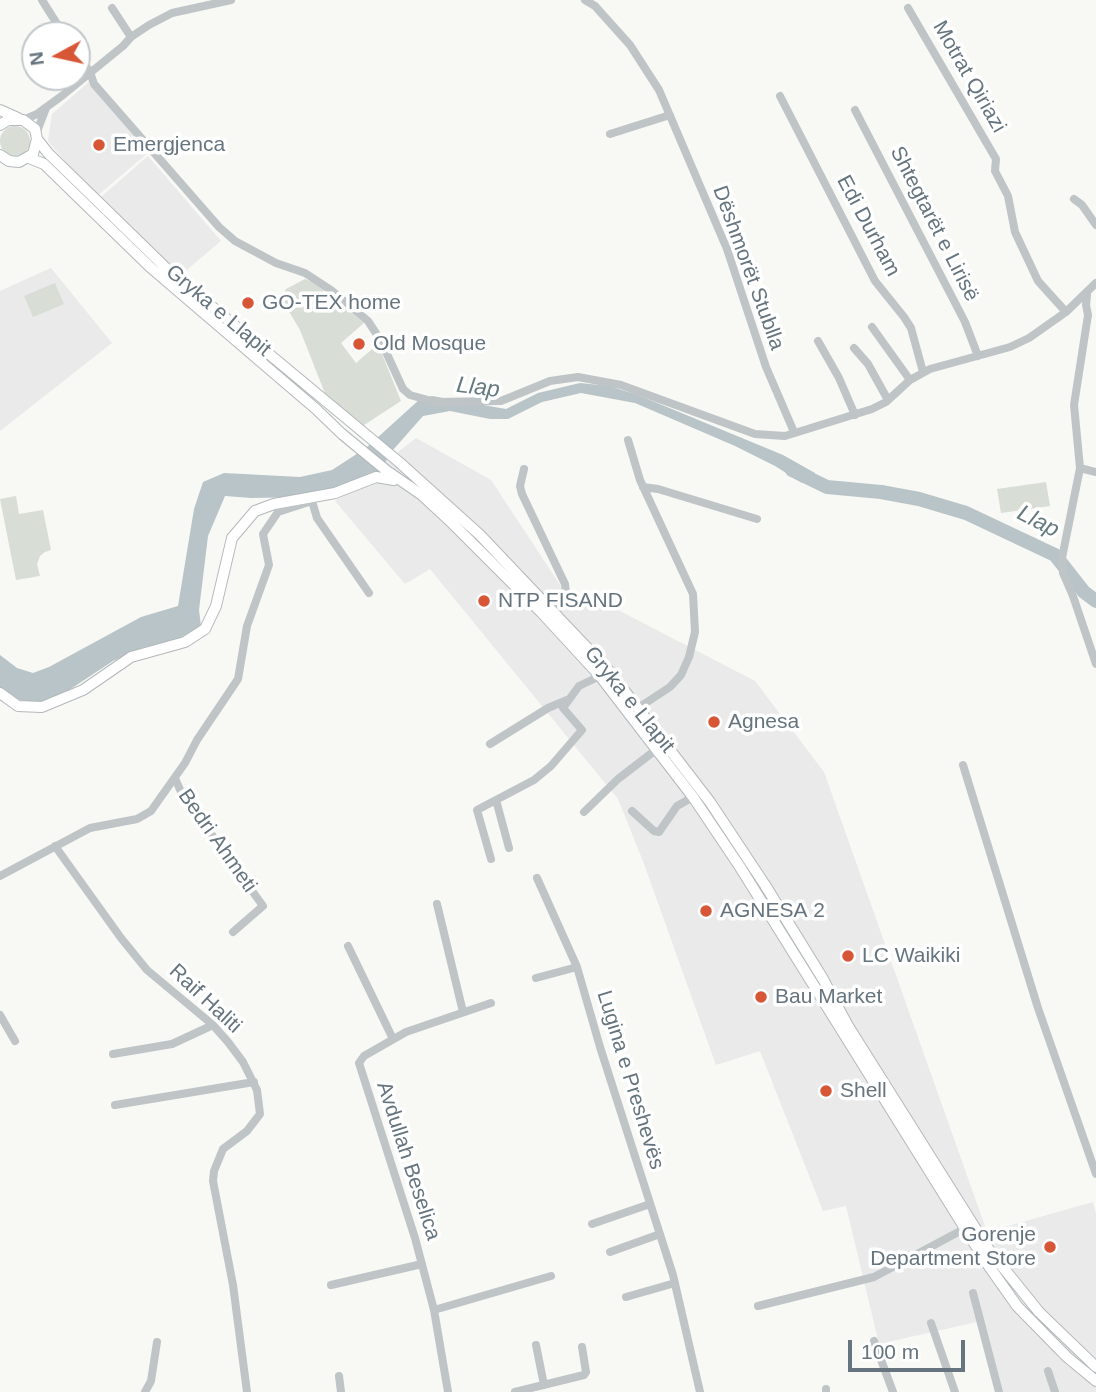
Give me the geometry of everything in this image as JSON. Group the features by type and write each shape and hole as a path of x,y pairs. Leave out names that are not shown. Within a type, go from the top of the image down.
{"main road":[{"path":"0,110 21,119"},
{"path":"0,125 8,120 21,119"},
{"name":"Gryka e Llapit","path":"21,119 32,125 48,153 168,270 399,462 480,535 575,641 610,672 710,802 765,885 823,979 848,1026 989,1250 1039,1312 1096,1367"},
{"path":"3,159 19,162 29,158 35,149 37,136"},
{"name":"Gryka e Llapit","path":"29,158 44,164 150,267 316,409 388,476 405,483 422,495 547,610"},
{"path":"0,693 18,706 42,707 83,690 131,657 185,642 205,629 216,606 232,538 255,511 274,504 335,493 376,477 388,476"},
{"name":"Gryka e Llapit","path":"575,641 693,797 771,914 964,1229 1017,1306 1096,1381"}],"street":[{"path":"42,0 55,21"},
{"path":"91,71 131,37 172,13 231,0"},
{"name":"Dëshmorët Stublla","path":"585,0 595,6 630,45 659,90 727,249 766,367 794,432"},
{"path":"112,8 131,37"},
{"name":"Motrat Qiriazi","path":"908,8 996,159 995,171 1008,196 1015,232 1038,281 1066,312"},
{"path":"91,75 94,84 219,228 235,241 276,263 304,273 331,290 368,321 381,341 398,382 410,395 435,402 490,403 550,381 578,377 621,385 755,434 779,436 872,409 888,400 923,372 1010,347 1029,338 1066,312 1096,283"},
{"path":"21,119 46,107 66,91"},
{"name":"Edi Durham","path":"780,96 875,281 911,328 923,372"},
{"path":"37,136 46,107"},
{"name":"Shtegtarët e Lirisë","path":"855,110 965,322 978,356"},
{"path":"610,134 670,115"},
{"path":"1074,199 1082,205 1096,225"},
{"path":"1087,293 1088,315 1074,404 1080,468 1062,558 1063,573 1096,664"},
{"path":"872,327 910,380"},
{"path":"818,341 839,378 855,415"},
{"path":"854,348 868,364 888,400"},
{"path":"628,440 643,487 693,594 695,632 681,675 670,687 638,708"},
{"path":"1080,468 1096,472"},
{"path":"524,469 520,486 522,494 565,584 567,601 558,609 547,610"},
{"path":"643,487 658,489 757,519"},
{"name":"Bedri Ahmeti","path":"0,876 90,828 137,819 151,811 238,679 247,626 269,565 263,534 278,512 312,501 317,518 369,593"},
{"path":"491,859 477,810 534,780 551,766 582,730 563,708 579,686 600,676"},
{"path":"490,744 572,696"},
{"name":"Gryka e Llapit","path":"584,812 618,779 657,749"},
{"path":"963,765 1038,1008 1096,1174"},
{"name":"Bedri Ahmeti","path":"175,778 181,792 263,906 233,932"},
{"path":"632,811 654,831 659,832 677,806 693,797"},
{"path":"496,800 509,848"},
{"name":"Raif Haliti","path":"55,846 147,970 213,1025 243,1062 257,1090 260,1114 247,1132 223,1149 214,1171 247,1392"},
{"name":"Lugina e Preshevës","path":"537,878 577,967 675,1283 700,1392"},
{"path":"437,904 463,1012"},
{"path":"348,946 393,1039"},
{"name":"Lugina e Preshevës","path":"536,978 577,967"},
{"name":"Avdullah Beselica","path":"449,1392 434,1310 422,1264 359,1063 364,1056 393,1039 491,1003"},
{"path":"0,1015 15,1041"},
{"path":"113,1054 172,1044 213,1025"},
{"path":"115,1105 254,1082"},
{"path":"592,1224 650,1204"},
{"path":"758,1306 874,1277 964,1229"},
{"path":"610,1252 660,1234"},
{"path":"331,1285 422,1264"},
{"path":"434,1310 551,1276"},
{"path":"626,1297 675,1283"},
{"path":"973,1293 999,1392"},
{"path":"931,1323 955,1392"},
{"path":"874,1341 893,1392"},
{"path":"145,1392 152,1381 157,1342"},
{"path":"536,1345 544,1385"},
{"path":"515,1392 584,1375 586,1372 582,1347"},
{"path":"1048,1371 1055,1392"},
{"path":"339,1376 341,1392"}],"shaded area":[{"path":"91,82 150,151 96,197 48,141 52,114 78,91 91,91"},
{"path":"15,126 26,130 30,141 26,152 15,156 4,152 0,141 4,130"},
{"path":"148,156 221,241 177,278 101,197"},
{"path":"51,268 112,343 0,431 0,291"},
{"path":"305,279 317,284 364,323 341,343 356,363 378,344 401,401 361,427 328,401 300,330 281,298 286,289"},
{"path":"55,283 64,304 33,317 24,296"},
{"path":"580,383 609,386 638,395 783,455 815,473 802,483 735,446 635,403 581,393 542,402 508,419 490,419 450,411 423,416 393,450 380,471 342,490 310,497 225,496 208,536 199,610 201,626 178,639 142,648 113,661 60,696 35,703 20,700 0,690 0,655 17,668 33,673 141,617 178,606 194,509 203,482 224,473 300,477 332,470 366,448 420,399 432,396 506,409 538,393"},
{"path":"416,438 491,480 568,597 591,596 755,681 824,772 987,1232 1093,1202 1096,1214 1096,1392 1000,1392 981,1321 879,1344 846,1206 823,1211 760,1051 716,1065 618,799 430,569 405,584 335,501"},
{"path":"1046,482 1050,506 1001,513 997,489"},
{"path":"16,496 19,514 43,510 51,550 40,556 37,564 40,576 16,580 0,499"}],"waterway":[{"name":"Llap","path":"792,470 827,487 919,499 966,513 1055,555 1084,592 1096,601"}],"place":[{"name":"Emergjenca","path":"99,145"},
{"name":"GO-TEX home","path":"248,303"},
{"name":"Old Mosque","path":"359,344"},
{"name":"NTP FISAND","path":"484,601"},
{"name":"Agnesa","path":"714,722"},
{"name":"AGNESA 2","path":"706,911"},
{"name":"LC Waikiki","path":"848,956"},
{"name":"Bau Market","path":"761,997"},
{"name":"Shell","path":"826,1091"},
{"name":"Gorenje Department Store","path":"1050,1247"}]}
